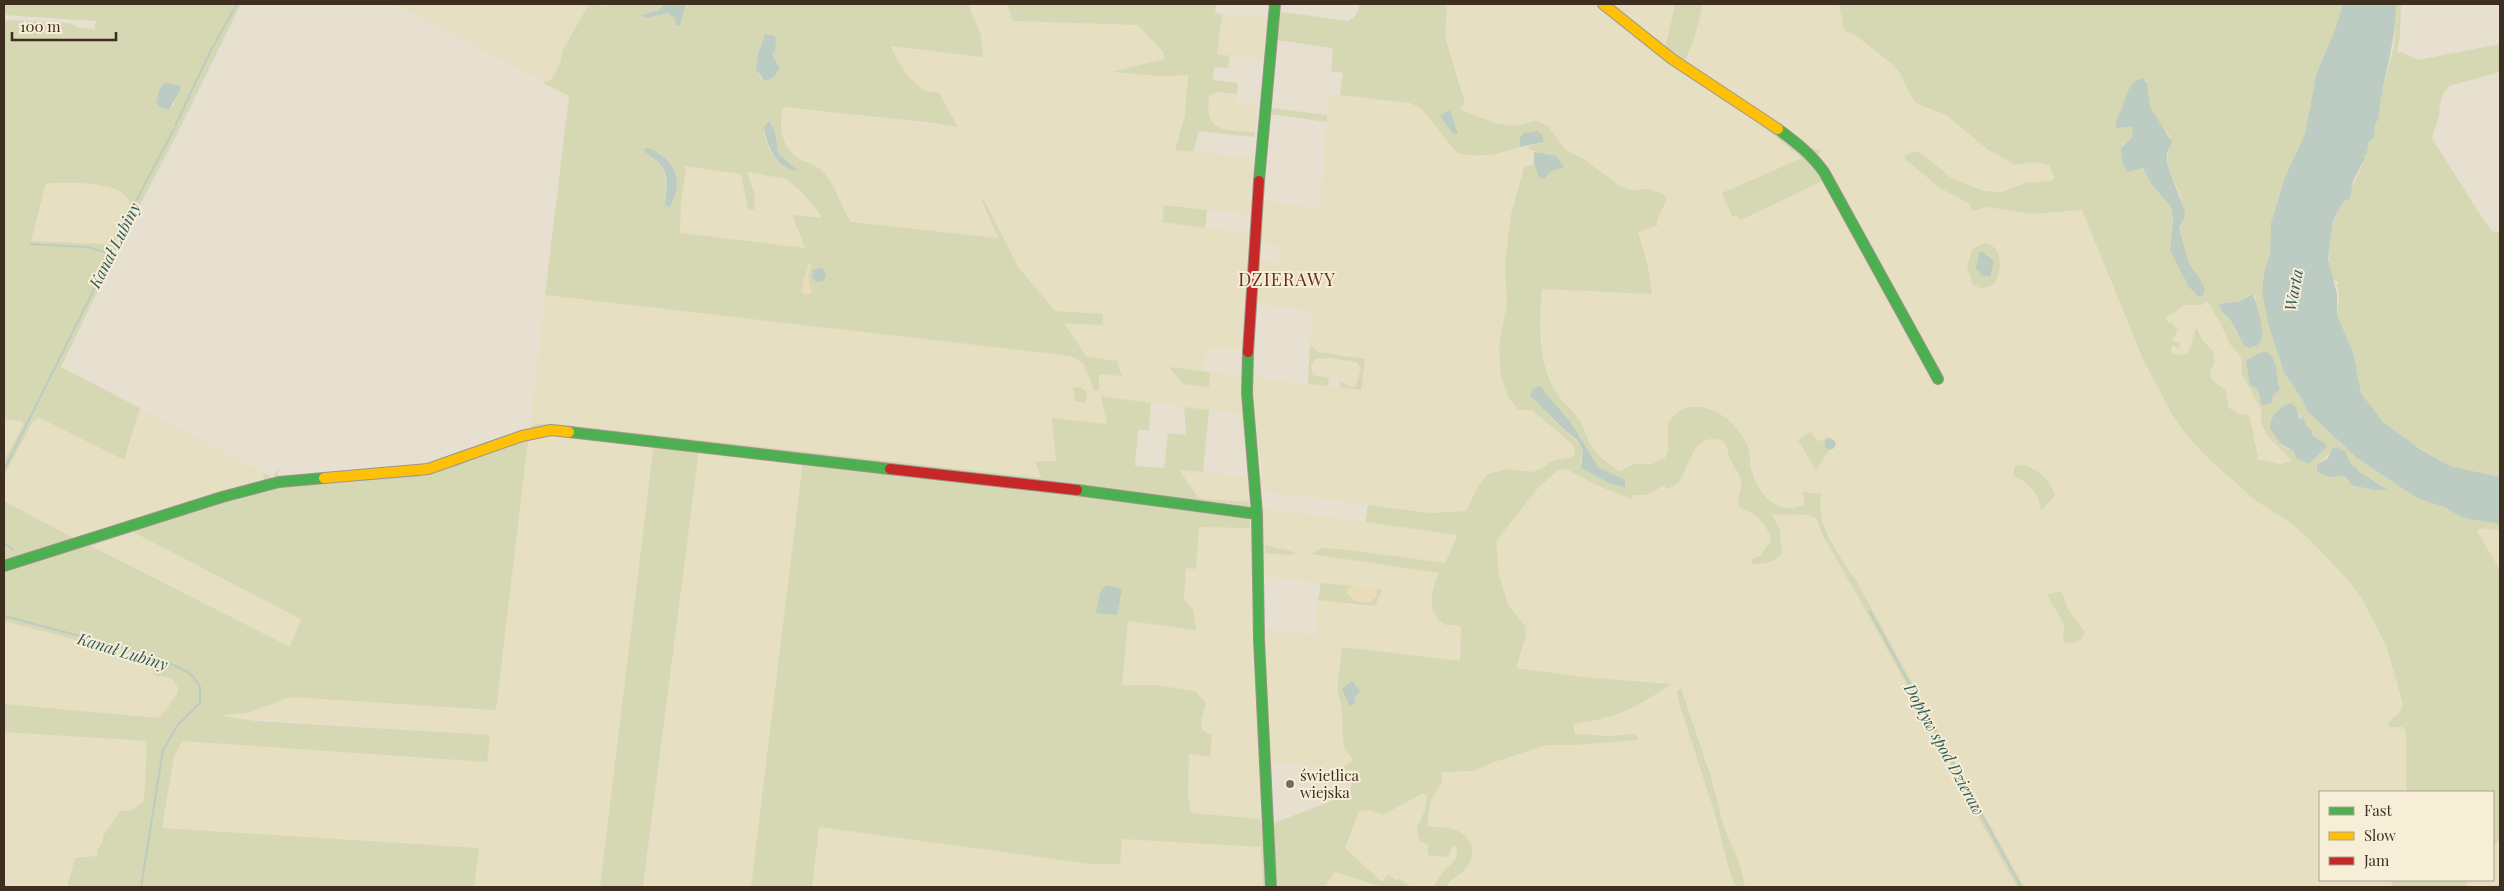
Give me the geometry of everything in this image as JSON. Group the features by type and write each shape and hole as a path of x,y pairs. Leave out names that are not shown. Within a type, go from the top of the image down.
{"street":[{"path":"1271,887 1259,640 1257,514 1247,393 1248,330 1261,144 1275,4"},
{"path":"1603,4 1672,59 1799,144 1813,157 1824,172 1874,266 1938,379"},
{"path":"4,566 222,497 279,482 428,469 522,436 551,430 1114,494 1257,514"}],"shaded area":[{"path":"394,4 589,4 563,50 560,64 551,80 546,83"},
{"path":"968,4 1007,4 1013,21 1138,25 1164,53 1164,59 1151,63 1161,76 1188,75 1185,116 1175,150 1253,158 1251,199 1320,208 1329,94 1410,103 1422,108 1457,153 1466,156 1480,157 1524,146 1534,152 1535,162 1524,167 1521,173 1511,215 1505,262 1507,303 1499,346 1501,376 1512,404 1518,410 1532,410 1537,414 1572,444 1575,451 1574,456 1559,459 1532,472 1498,470 1488,474 1468,502 1466,511 1443,513 1263,492 1248,492 1249,502 1203,499 1197,496 1178,470 1247,477 1262,475 1259,444 1244,442 1241,414 1101,396 1108,424 1056,461 1041,478 566,425 530,426 545,295 1071,356 1083,363 1094,390 1099,391 1099,374 1122,376 1117,361 1088,357 1064,322 1102,325 1102,314 1055,311 1018,267 982,201 998,238 851,222 843,203 825,173 810,162 791,153 784,137 780,114 783,107 957,127 939,93 924,91 906,74 890,46 983,57 978,27","holes":["1164,205 1262,216 1261,234 1162,222","1261,244 1282,246 1281,263 1260,260","1244,303 1312,311 1310,345 1318,352 1364,359 1361,390 1210,372 1208,387 1170,367 1204,371 1206,349 1241,349"]},
{"path":"1447,4 1675,4 1665,49 1684,62 1694,40 1703,4 1839,4 1844,30 1855,35 1891,63 1901,74 1908,91 1924,106 1946,115 1987,149 2015,165 2036,162 2049,165 2055,178 2051,181 2027,183 1994,193 1950,177 1936,166 1905,159 1940,188 1970,204 1972,211 1987,207 2032,214 2082,210 2143,359 2164,401 2188,437 2233,482 2311,541 2350,582 2363,601 2386,645 2403,704 2403,709 2392,719 2389,727 2403,727 2406,731 2406,791 2319,791 2319,881 2392,881 2391,887 2024,887 1856,580 1832,542 1815,495 1803,492 1805,499 1803,505 1798,507 1778,506 1771,503 1757,486 1747,445 1734,426 1668,441 1668,450 1665,458 1652,464 1625,467 1620,471 1597,453 1569,407 1556,393 1547,371 1543,354 1540,316 1542,289 1652,294 1647,263 1638,232 1656,222 1660,217 1663,194 1645,188 1632,190 1621,187 1576,154 1566,150 1548,126 1536,121 1514,126 1497,124 1462,110 1460,108 1465,103 1445,37","holes":["1710,90 1812,148 1821,151 1816,156 1830,178 1741,220 1722,193 1802,158 1749,116","1984,243 2000,261 2000,266 1998,276 1987,288 1983,289 1973,285 1967,267 1969,255 1975,247","1813,435 1822,441 1828,436 1834,439 1836,448 1829,450 1821,463 1812,466 1798,440","2033,468 2054,490 2041,510 2038,495 2033,488 2013,475 2016,469","2061,591 2068,609 2085,632 2065,633 2064,624 2047,595"]},
{"path":"1222,14 1280,19 1277,40 1265,39 1263,59 1217,55"},
{"path":"1216,92 1237,94 1236,104 1258,106 1255,132 1229,131 1214,127 1211,123 1208,104 1209,97"},
{"path":"684,166 741,174 749,210 754,210 755,196 747,172 787,179 798,192 810,200 822,219 792,215 805,248 680,233 681,201 686,172"},
{"path":"46,183 106,185 122,192 128,198 130,205 113,238 106,244 31,241"},
{"path":"2206,301 2220,322 2229,343 2241,357 2242,376 2261,409 2261,417 2278,448 2293,461 2280,464 2256,458 2258,455 2257,443 2249,423 2249,415 2238,414 2228,407 2226,402 2227,394 2224,388 2212,380 2210,371 2215,363 2213,351 2203,343 2199,330 2194,331 2193,345 2187,353 2178,355 2171,352 2170,347 2172,344 2180,349 2172,340 2178,330 2176,326 2168,323 2165,316 2174,313 2184,305 2202,305"},
{"path":"1323,358 1340,358 1360,364 1361,375 1356,386 1349,387 1335,379 1313,376 1313,362"},
{"path":"140,408 262,472 265,477 139,518 79,541 4,501 4,476 36,418 40,417 124,459"},
{"path":"4,419 23,421 24,424 4,460"},
{"path":"541,433 654,443 600,887 474,887 479,848 163,828 174,757 182,741 487,762 490,735 220,717 229,714 248,713 290,697 496,709 528,440 529,437"},
{"path":"1719,439 1725,443 1732,464 1739,472 1742,483 1737,501 1739,507 1752,513 1768,528 1771,540 1761,555 1755,557 1760,565 1768,562 1782,549 1780,531 1771,514 1807,515 1816,518 1824,538 1907,684 1926,723 2017,887 1745,887 1740,865 1724,827 1710,774 1681,688 1677,692 1680,706 1715,814 1730,873 1736,887 1446,887 1466,868 1448,828 1434,828 1427,825 1431,800 1442,782 1442,772 1474,771 1491,763 1547,745 1577,745 1636,740 1634,734 1610,736 1575,734 1573,725 1584,721 1606,718 1653,697 1664,682 1583,677 1516,668 1526,635 1508,605 1499,575 1496,541 1538,488 1558,470 1566,469 1596,485 1633,495 1646,495 1679,482 1694,449 1701,442"},
{"path":"699,450 803,461 751,887 644,887"},
{"path":"1249,506 1459,535 1445,563 1341,549 1322,550 1312,554 1439,573 1431,595 1434,615 1446,625 1459,625 1461,629 1458,654 1460,661 1342,647 1337,691 1341,703 1344,749 1354,760 1341,769 1259,761 1260,819 1190,813 1188,797 1189,754 1209,757 1212,735 1202,730 1201,721 1206,703 1195,691 1180,688 1122,685 1128,621 1196,629 1193,609 1184,600 1186,567 1196,568 1199,527 1250,528","holes":["1265,546 1296,552 1297,553 1287,555 1265,553","1251,575 1378,589 1382,590 1375,606 1318,600 1314,635 1253,629"]},
{"path":"2479,528 2500,531 2500,570 2477,531"},
{"path":"133,532 301,619 290,647 90,545"},
{"path":"5,621 138,656 148,661 155,676 170,677 177,686 178,692 158,718 4,704"},
{"path":"4,732 147,741 144,801 130,811 120,811 103,835 103,841 97,851 97,856 70,873 67,887 4,887"},
{"path":"1423,793 1427,796 1425,811 1417,828 1428,845 1428,855 1441,855 1453,846 1457,847 1456,859 1442,873 1433,887 1412,887 1400,879 1396,880 1388,875 1382,882 1345,848 1359,811 1369,810 1383,815"},
{"path":"819,827 1091,864 1120,864 1121,839 1261,847 1263,887 812,887"},
{"path":"2500,841 2500,887 2466,887 2468,881 2494,881 2494,844"},
{"path":"1334,872 1362,881 1383,887 1325,887"}],"green space":[{"path":"4,4 241,4 131,222 61,367 140,408 124,460 38,417 32,423 4,476 4,460 24,424 22,421 4,419 4,20 70,23 79,28 94,29 96,21 4,15","holes":["171,83 179,85 174,104 169,110","46,183 80,183 106,186 118,190 126,196 130,205 113,238 106,244 31,241"]},
{"path":"589,4 604,6 613,4 664,4 659,11 640,15 646,18 668,13 675,18 677,25 680,25 686,4 968,4 981,35 983,57 890,46 906,74 924,91 939,93 958,127 784,107 781,118 783,138 793,154 822,170 833,186 851,222 998,238 982,201 984,200 1018,267 1055,311 1103,314 1102,325 1064,323 1087,357 1117,361 1122,376 1099,374 1099,391 1094,390 1083,363 1071,356 545,295 569,96 543,83 551,80 560,64 563,50","holes":["762,41 776,48 772,55 780,68 775,75 761,78 756,70","766,123 775,132 778,153 797,170 790,169 777,160 768,146 764,130","660,153 669,164 676,181 672,202 665,205 666,182 663,170 647,154","685,166 741,174 748,209 754,210 755,196 747,172 787,179 810,202 822,218 792,215 805,248 680,233 681,201 686,172","811,264 808,276 810,291 804,295 803,283"]},
{"path":"1007,4 1216,4 1215,13 1222,14 1217,54 1230,56 1228,68 1214,67 1213,80 1238,83 1237,94 1216,92 1209,97 1208,109 1210,118 1219,128 1255,132 1254,137 1199,131 1193,152 1175,150 1185,116 1188,75 1161,76 1112,72 1164,59 1164,53 1138,25 1013,21"},
{"path":"1360,4 1447,4 1445,37 1465,103 1460,108 1462,110 1497,124 1514,126 1536,121 1548,126 1566,150 1582,158 1621,187 1632,190 1649,189 1663,194 1667,199 1656,222 1658,225 1638,232 1647,263 1652,294 1542,289 1540,315 1541,342 1549,380 1561,399 1580,421 1589,442 1595,450 1606,462 1620,471 1634,464 1652,464 1665,458 1668,450 1668,422 1678,412 1686,408 1705,408 1723,416 1743,437 1748,448 1754,477 1763,494 1769,500 1776,505 1793,508 1803,505 1805,499 1802,492 1822,494 1821,516 1830,539 1856,580 2024,887 2017,887 1824,538 1816,518 1807,515 1772,514 1780,531 1782,554 1768,562 1752,564 1751,560 1761,555 1771,540 1764,524 1751,513 1739,507 1740,476 1730,459 1725,443 1714,439 1700,443 1692,454 1683,475 1675,485 1666,489 1664,486 1646,495 1633,495 1632,499 1596,485 1566,469 1558,470 1538,488 1496,541 1499,575 1508,605 1525,626 1526,635 1516,668 1583,677 1671,684 1622,712 1573,725 1575,734 1610,736 1634,734 1638,737 1636,740 1577,745 1547,745 1491,763 1474,771 1442,772 1442,782 1431,800 1427,825 1450,828 1463,834 1471,844 1472,850 1472,856 1465,869 1446,887 1433,887 1442,873 1456,859 1457,847 1452,846 1448,857 1428,855 1428,845 1420,841 1417,828 1425,810 1427,796 1423,793 1383,815 1369,810 1359,811 1345,848 1382,882 1388,875 1396,880 1400,879 1412,887 1383,887 1334,872 1325,887 1263,887 1261,847 1122,839 1120,864 1091,864 819,827 812,887 751,887 803,461 699,450 643,887 600,887 654,443 534,429 531,427 536,424 566,425 1041,478 1035,461 1056,461 1052,418 1107,424 1101,396 1151,403 1149,430 1138,430 1135,466 1164,468 1168,433 1186,435 1184,407 1209,410 1203,472 1179,470 1197,496 1203,499 1249,502 1250,528 1199,527 1196,569 1186,568 1184,600 1193,609 1196,630 1128,621 1122,685 1155,685 1195,691 1206,703 1201,721 1202,730 1212,735 1210,757 1189,754 1188,797 1191,813 1260,819 1261,823 1274,823 1349,794 1355,771 1341,769 1354,760 1344,749 1341,703 1337,691 1342,647 1460,661 1461,629 1459,625 1446,625 1439,620 1432,608 1432,594 1439,573 1311,554 1322,548 1341,549 1445,563 1458,535 1365,522 1368,505 1431,513 1466,511 1478,486 1488,474 1507,469 1532,472 1546,466 1549,462 1574,456 1575,451 1572,444 1532,410 1518,410 1509,398 1501,376 1499,346 1507,303 1505,262 1511,215 1524,167 1534,164 1539,177 1557,169 1556,156 1540,154 1527,147 1543,142 1520,138 1520,147 1504,152 1481,156 1457,153 1421,108 1410,103 1340,95 1343,73 1331,71 1333,48 1277,40 1281,12 1349,21 1356,15","holes":["1441,115 1453,117 1453,134","1544,391 1572,424 1598,467 1615,475 1609,483 1580,462 1583,450 1575,439 1549,415"]},
{"path":"1675,4 1703,4 1694,40 1684,62 1665,49"},
{"path":"1839,4 2343,4 2335,30 2316,75 2305,134 2285,177 2271,223 2270,253 2264,272 2262,292 2269,327 2284,372 2302,399 2307,411 2357,458 2417,498 2444,507 2463,518 2500,524 2500,531 2479,528 2477,531 2500,570 2500,841 2494,844 2494,791 2406,791 2406,731 2403,727 2389,727 2388,722 2400,712 2403,704 2386,645 2363,601 2350,582 2311,541 2289,522 2255,500 2211,461 2188,437 2171,413 2143,359 2082,210 2032,214 1987,207 1972,211 1970,204 1940,188 1905,159 1906,155 1916,151 1924,155 1950,177 1984,191 2002,192 2026,183 2051,181 2055,178 2049,165 2036,162 2015,165 1987,149 1946,115 1916,103 1908,91 1901,74 1891,63 1855,35 1844,30","holes":["2146,80 2150,107 2159,124 2170,136 2167,164 2182,199 2183,222 2179,228 2189,264 2197,274 2205,290 2195,294 2187,283 2170,247 2173,219 2171,207 2152,185 2143,168 2127,172 2123,145 2132,137 2133,130 2132,127 2117,128 2117,125 2130,88 2136,83","2250,294 2255,297 2263,336 2258,345 2237,334 2231,321 2222,314 2219,304 2241,301","2207,301 2220,322 2229,343 2241,357 2242,375 2261,409 2261,421 2266,434 2292,461 2280,464 2256,459 2258,456 2249,415 2238,414 2228,407 2226,390 2212,380 2210,371 2215,363 2213,351 2202,340 2197,328 2187,353 2178,355 2171,352 2172,345 2180,349 2179,343 2172,340 2178,330 2172,323 2168,323 2166,316 2174,313 2184,305 2202,305","2265,351 2274,361 2280,389 2273,396 2259,399 2257,389 2250,385 2249,357","2291,403 2312,435 2322,441 2324,450 2309,464 2296,458 2294,451 2284,447 2277,439 2272,418 2278,409","2336,447 2348,455 2351,464 2358,471 2383,486 2383,491 2353,486 2343,476 2329,476 2317,472 2316,469"]},
{"path":"2396,4 2401,4 2400,37 2397,53 2401,52 2418,60 2500,44 2500,72 2449,86 2444,92 2432,138 2481,216 2492,231 2500,233 2500,477 2450,466 2410,442 2383,422 2361,393 2353,352 2337,315 2339,296 2337,284 2340,283 2333,280 2329,260 2331,229 2358,175 2365,158 2363,156 2367,153 2394,45"},
{"path":"1710,90 1812,148 1822,151 1816,156 1831,177 1741,220 1737,216 1732,216 1722,193 1802,158 1749,116"},
{"path":"1271,108 1327,115 1327,122 1270,114"},
{"path":"1164,205 1207,210 1205,228 1162,222"},
{"path":"1984,243 1995,248 2000,259 2000,266 1994,284 1982,289 1973,285 1967,267 1972,249","holes":["1984,252 1991,257 1988,278 1977,272"]},
{"path":"1310,345 1318,352 1365,359 1361,390 1340,387 1340,381 1349,387 1356,386 1361,368 1356,362 1331,358 1315,359 1311,366 1313,375 1329,378 1328,386 1308,384"},
{"path":"1169,367 1210,372 1209,387 1183,384"},
{"path":"1080,387 1087,392 1085,403 1075,401 1073,388"},
{"path":"1811,432 1817,440 1822,441 1828,436 1830,438 1824,443 1829,450 1817,469 1813,466 1798,440"},
{"path":"524,437 525,443 528,440 496,710 290,697 248,713 221,716 256,721 490,735 487,762 182,741 174,757 163,828 479,848 474,887 67,887 75,858 97,856 103,836 120,811 130,811 144,801 147,741 4,732 4,704 158,718 178,692 177,686 170,677 155,676 148,661 138,656 4,621 4,501 79,541 268,486 411,474","holes":["133,532 301,619 290,647 91,546"]},
{"path":"2025,465 2043,477 2055,495 2041,511 2038,498 2032,489 2013,475 2015,466"},
{"path":"279,467 277,479 128,522 263,480 265,477 262,472 273,478"},
{"path":"1265,545 1298,553 1287,555 1265,553"},
{"path":"1321,583 1353,586 1347,593 1355,601 1375,598 1378,589 1382,590 1375,606 1318,600"},
{"path":"2061,591 2068,609 2085,632 2082,639 2073,643 2063,642 2064,624 2047,595"},
{"path":"1681,688 1710,774 1724,827 1740,865 1745,887 1736,887 1730,873 1715,814 1680,706 1677,691"},
{"path":"2392,881 2468,881 2466,887 2391,887"}],"sand":[{"path":"809,262 811,264 808,276 812,293 806,295 801,291"},
{"path":"1353,586 1378,589 1372,602 1364,603 1356,601 1348,593 1346,589"}],"water":[{"path":"664,4 686,4 680,25 676,25 675,18 668,13 646,18 640,15 658,11"},
{"name":"Warta","path":"2343,4 2396,4 2394,34 2378,120 2375,123 2374,137 2369,142 2367,153 2363,156 2365,158 2353,181 2350,198 2343,202 2333,221 2328,259 2337,294 2337,315 2353,352 2361,393 2383,422 2420,449 2450,466 2500,477 2500,524 2463,518 2444,507 2417,498 2357,458 2307,411 2302,399 2284,372 2269,327 2262,292 2264,272 2270,253 2271,223 2285,177 2305,134 2316,75 2335,30"},
{"path":"765,34 775,36 776,48 772,55 780,68 774,77 765,81 756,70 758,54"},
{"path":"2143,78 2147,84 2150,107 2172,142 2167,153 2167,164 2185,211 2184,219 2179,228 2189,264 2205,289 2203,295 2199,297 2189,287 2170,250 2173,219 2171,207 2152,185 2143,168 2127,172 2122,161 2121,148 2132,137 2133,130 2132,127 2117,128 2117,119 2129,89 2135,82"},
{"path":"165,83 179,85 181,88 169,110 160,107 156,103 160,88"},
{"path":"1450,110 1458,134 1453,134 1440,116"},
{"path":"769,121 775,132 778,153 798,171 784,166 770,149 764,127"},
{"path":"1537,131 1542,135 1544,142 1520,147 1520,138 1524,133"},
{"path":"644,148 662,155 675,171 677,187 670,207 665,205 666,177 662,167 646,153"},
{"path":"1534,152 1556,156 1564,167 1550,172 1544,179 1539,177 1534,164"},
{"path":"1979,252 1984,252 1994,261 1990,277 1982,276 1976,269"},
{"path":"819,268 824,270 826,275 824,280 819,282 814,280 812,275 814,270"},
{"path":"2252,294 2258,308 2263,336 2258,345 2249,348 2244,345 2231,322 2222,312 2219,304 2241,301"},
{"path":"2265,351 2270,354 2275,363 2280,389 2273,396 2271,403 2262,405 2257,389 2250,385 2246,361 2252,356"},
{"path":"1540,386 1572,424 1598,467 1625,480 1625,487 1609,483 1581,468 1583,450 1577,440 1558,424 1530,395 1533,389"},
{"path":"2291,403 2296,407 2299,419 2303,418 2307,427 2312,430 2312,435 2326,444 2326,448 2309,464 2296,458 2294,452 2280,443 2270,428 2276,412"},
{"path":"1830,438 1836,444 1830,450 1824,444"},
{"path":"2336,447 2346,452 2351,464 2358,471 2388,490 2353,486 2344,476 2329,477 2317,472 2317,465 2328,458 2332,448"},
{"path":"1106,585 1122,589 1117,615 1096,613 1100,592"},
{"path":"1352,681 1360,691 1355,698 1355,703 1350,707 1342,689"}],"waterway":[{"name":"Kanał Lubiny","path":"175,126 211,50 237,4"},
{"name":"Kanał Lubiny","path":"4,470 105,267 111,248 174,129"},
{"path":"30,244 87,247 109,253"},
{"path":"454,466 471,459"},
{"path":"343,481 419,476"},
{"path":"4,543 14,550"},
{"name":"Dopływ spod Dzieraw","path":"1870,612 2021,887"},
{"name":"Kanał Lubiny","path":"4,616 106,643 164,661 188,672 200,687 200,703 177,726 163,750 141,887"}],"traffic: fast":[{"path":"1259,181 1275,4"},
{"path":"1778,129 1803,149 1824,172 1938,379"},
{"path":"1248,352 1247,393 1257,514 1259,640 1271,887"},
{"path":"569,432 890,469"},
{"path":"4,566 222,497 279,482 324,478"},
{"path":"1077,490 1257,514"}],"traffic: slow":[{"path":"1603,4 1672,59 1778,129"},
{"path":"324,478 428,469 522,436 551,430 569,432"}],"traffic: jam":[{"path":"1248,352 1259,181"},
{"path":"890,469 1077,490"}],"place":[{"name":"świetlica wiejska","path":"1290,784"}],"district":[{"name":"DZIERAWY","path":"1287,279"}]}
